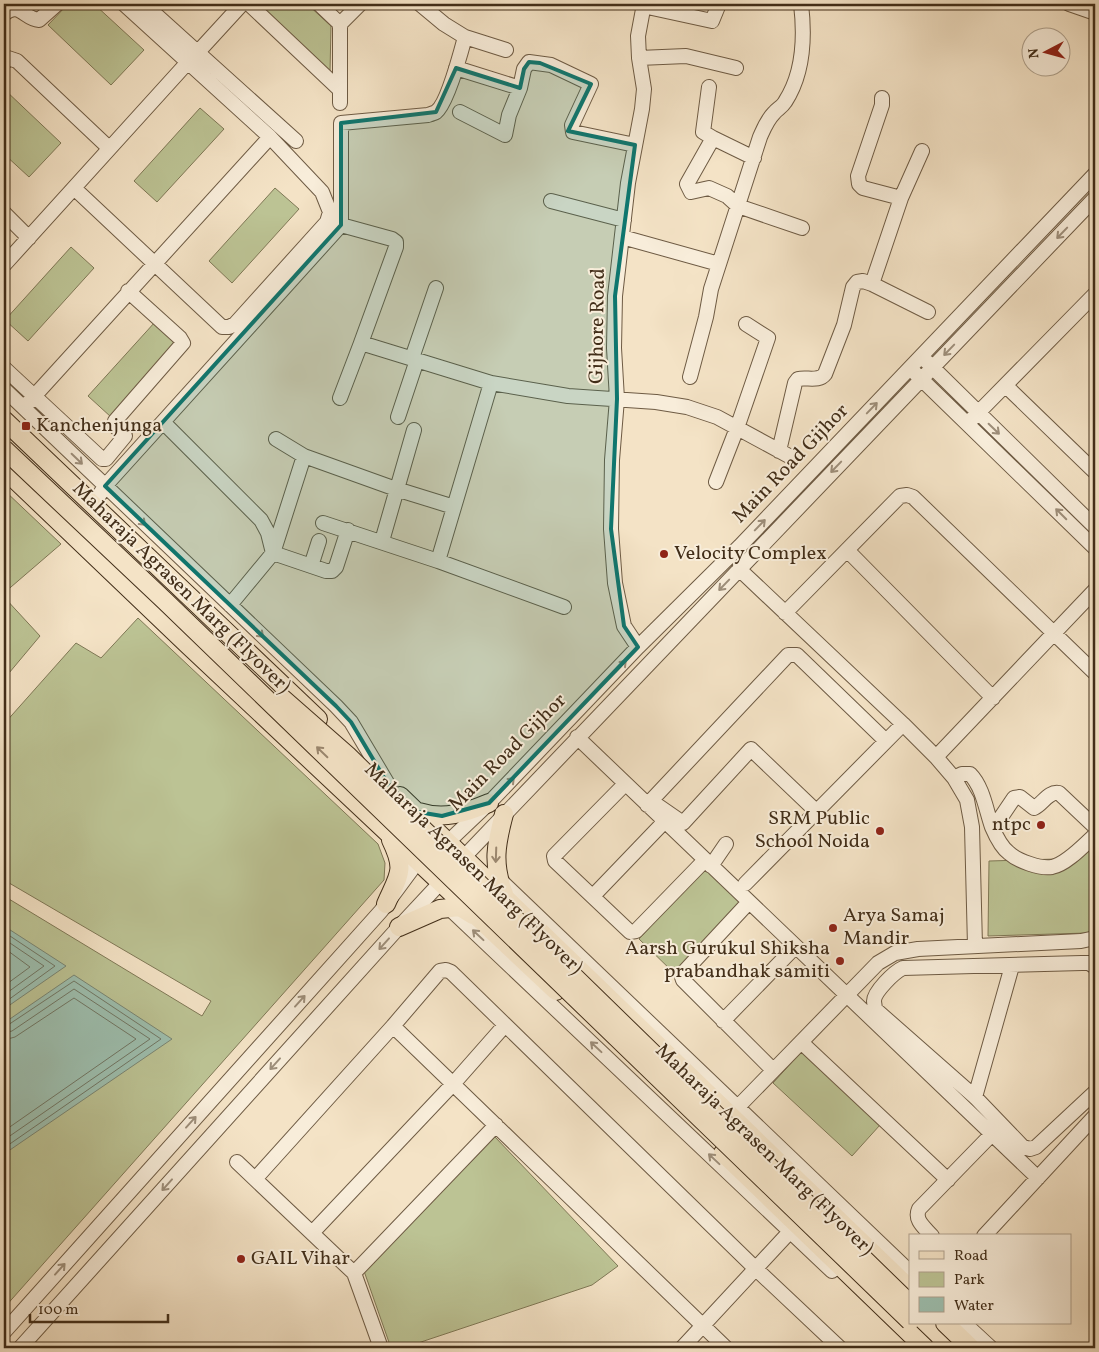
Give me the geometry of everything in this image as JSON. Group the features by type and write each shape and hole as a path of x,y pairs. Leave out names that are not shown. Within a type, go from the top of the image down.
{"main road":[{"path":"6,429 93,505 449,841 630,1018 733,1111 909,1289"},
{"name":"Maharaja Agrasen Marg (Flyover)","path":"6,429 259,678 354,762 909,1303"},
{"name":"Maharaja Agrasen Marg (Flyover)","path":"4,449 180,615 909,1320"},
{"path":"4,469 480,918 609,1042 794,1228 851,1277 925,1348"},
{"path":"188,644 213,620"},
{"path":"418,812 430,816 449,816 489,803"},
{"path":"504,814 496,843 497,878 504,895"},
{"path":"386,830 400,863 399,874 386,904"},
{"path":"399,927 440,908 460,907 480,918"},
{"path":"609,1042 630,1018"},
{"path":"851,1277 873,1254"},
{"name":"Maharaja Agrasen Marg (Flyover)","path":"913,1324 938,1348"},
{"path":"931,1324 956,1348"},
{"path":"946,1324 971,1348"}],"street":[{"path":"4,14 16,9 33,20 39,20 57,4"},
{"path":"124,4 193,57 296,141"},
{"path":"74,188 222,327 229,328 235,324 327,222 330,212 322,192 144,4"},
{"path":"4,265 242,4"},
{"path":"249,4 340,96 340,24 360,4"},
{"path":"319,4 340,24"},
{"path":"643,5 712,21 719,4"},
{"path":"690,377 706,317 711,289 766,122 784,104 796,82 801,56 803,26 801,4"},
{"path":"1069,4 1095,13"},
{"name":"Gijhore Road","path":"638,647 624,626 616,583 612,538 612,460 617,399 614,348 615,296 628,183 642,110 644,89 638,36 643,5"},
{"path":"428,6 465,37 506,50"},
{"path":"93,505 105,486 341,225 341,124 428,115 436,112 456,68 465,37"},
{"path":"639,58 686,56 736,68"},
{"path":"7,57 110,148"},
{"path":"460,112 505,135 509,115 520,88 524,69 529,62 551,65 591,84 572,125 573,132 636,146"},
{"path":"456,68 520,88"},
{"path":"710,87 703,132 754,158"},
{"path":"882,98 882,105 858,176 858,184 863,188 901,198"},
{"path":"24,408 128,291 270,137"},
{"path":"713,138 688,184 691,192 710,188 727,196 738,206 802,228"},
{"path":"872,284 901,198 922,151"},
{"name":"Main Road Gijhor","path":"449,841 489,803 638,647 740,546 1095,174"},
{"name":"Main Road Gijhor","path":"464,856 1095,198"},
{"path":"551,201 624,220"},
{"path":"4,213 29,238"},
{"path":"340,398 396,248 396,242 392,239 341,225"},
{"path":"622,237 719,264"},
{"path":"361,343 491,383 568,396 687,406 716,417 784,454 795,383 798,379 822,377 844,325 853,287 857,282 863,281 872,284 928,312"},
{"path":"398,417 436,288"},
{"path":"4,368 33,397 102,459 106,459 125,436 115,426 115,421 183,343 180,338 128,291"},
{"path":"973,418 1095,294"},
{"path":"716,482 768,338 746,324"},
{"path":"922,357 973,418 1095,548"},
{"path":"910,368 921,379 973,418 1095,527"},
{"path":"438,561 491,383"},
{"path":"1006,386 1095,472"},
{"path":"4,389 336,706 351,722 389,786"},
{"path":"163,422 261,520 268,533 274,553"},
{"path":"382,541 414,430"},
{"path":"276,439 304,456 396,489 454,507"},
{"path":"230,605 274,553 304,456"},
{"path":"4,478 78,548"},
{"path":"785,613 900,496 908,495 913,497 1095,673"},
{"path":"323,523 382,541 564,607"},
{"path":"274,553 326,571 332,571 336,567 348,530"},
{"path":"311,566 318,541"},
{"path":"847,550 993,698"},
{"path":"94,567 115,583 350,808 370,814"},
{"path":"739,569 903,724 954,778 967,800 972,827 975,946"},
{"path":"936,757 1095,590"},
{"path":"649,803 788,655 796,655 886,741"},
{"path":"744,884 903,724"},
{"path":"577,738 625,784 649,803 683,823 750,750 816,812"},
{"path":"954,778 962,774 970,774 974,778 993,829 1008,853 1031,865 1053,867 1074,855 1095,835"},
{"path":"625,784 554,856 555,861 630,932 633,932 726,844"},
{"path":"993,829 1014,798 1020,797 1034,808 1038,807 1051,793 1056,792 1095,827"},
{"path":"649,803 748,902 1038,1178"},
{"path":"593,896 665,821"},
{"path":"4,1332 386,904 418,861"},
{"path":"497,878 733,1111 909,1271"},
{"path":"20,1348 441,882"},
{"path":"748,902 683,973 682,977 773,1070"},
{"path":"449,908 794,1228 915,1348"},
{"path":"733,1111 878,963 895,953 918,949 1081,941 1095,938"},
{"path":"1044,942 1044,965"},
{"path":"723,1021 795,946"},
{"path":"1095,967 1089,963 1082,962 1044,965 903,968 897,971 876,994 874,1002 875,1009 975,1097 1023,1147 1036,1148 1095,1092"},
{"path":"975,1097 1012,966"},
{"path":"256,1178 440,971 446,970 451,972 756,1269 840,1348"},
{"path":"312,1233 453,1084 505,1024"},
{"path":"393,1026 726,1348"},
{"path":"801,1042 948,1180"},
{"path":"986,1234 1095,1116"},
{"path":"354,1273 496,1125"},
{"path":"930,1234 918,1220 916,1214 918,1208 992,1134"},
{"path":"237,1162 354,1273 380,1348"},
{"path":"682,1348 794,1228"},
{"path":"965,1324 991,1348"}],"highlighted area":[{"path":"529,62 540,63 591,84 568,131 635,145 615,296 617,399 611,529 624,626 638,647 489,803 442,816 418,812 389,786 351,722 336,706 105,486 341,225 341,123 436,112 456,68 520,88 524,69"}],"green space":[{"path":"68,4 94,4 144,50 111,85 48,25"},
{"path":"256,4 307,4 331,26 330,72"},
{"path":"4,89 61,143 29,177 4,154"},
{"path":"200,108 224,129 157,202 134,181"},
{"path":"275,188 299,209 232,283 209,261"},
{"path":"71,247 94,268 28,341 5,320"},
{"path":"155,322 178,344 111,417 88,396"},
{"path":"4,490 61,544 4,593"},
{"path":"4,597 40,636 4,679"},
{"path":"138,618 378,844 385,863 384,880 4,1308 4,896 202,1016 211,1001 4,880 4,724 76,643 101,658"},
{"path":"1095,841 1095,930 1087,933 988,936 989,861 1057,859"},
{"path":"705,867 742,902 675,974 639,939"},
{"path":"801,1052 880,1125 852,1156 773,1083"},
{"path":"495,1137 618,1266 592,1285 403,1348 391,1348 364,1271"}],"water":[{"path":"4,926 66,966 4,1009"},
{"path":"74,975 172,1039 4,1154 4,1023"}],"place":[{"name":"Kanchenjunga","path":"26,426"},
{"name":"Velocity Complex","path":"664,554"},
{"name":"ntpc","path":"1041,825"},
{"name":"SRM Public School Noida","path":"880,831"},
{"name":"Arya Samaj Mandir","path":"833,928"},
{"name":"Aarsh Gurukul Shiksha prabandhak samiti","path":"840,961"},
{"name":"GAIL Vihar","path":"241,1259"}]}
